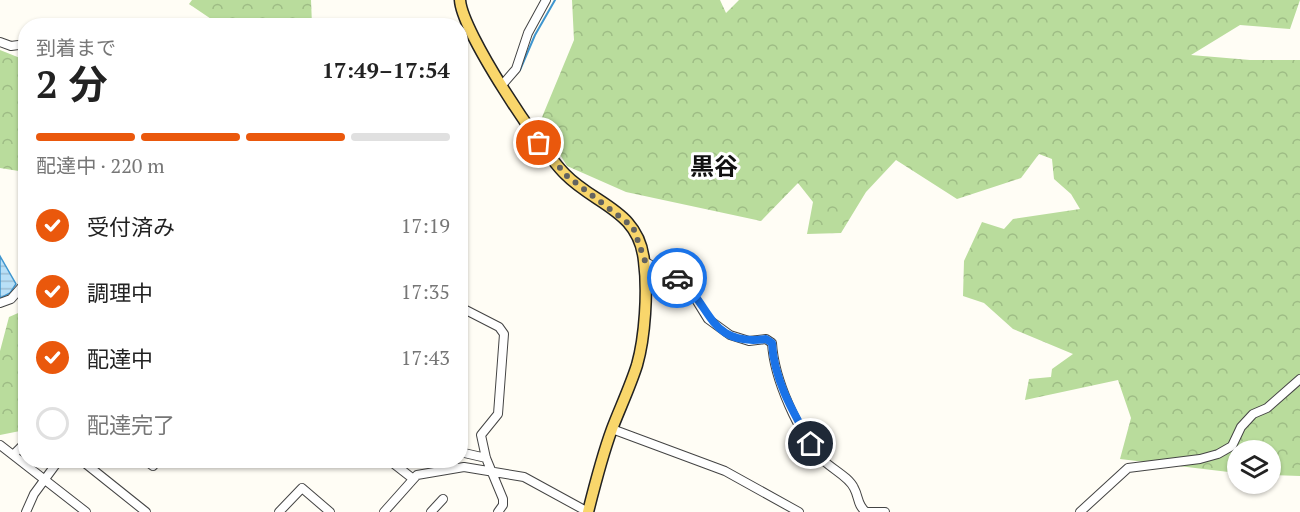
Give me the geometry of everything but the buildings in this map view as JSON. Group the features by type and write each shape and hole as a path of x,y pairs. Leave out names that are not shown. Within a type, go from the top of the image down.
{"main road":[{"path":"460,0 464,18"},
{"path":"468,30 539,143 567,176 633,227 645,261 641,348 612,429 588,512"}],"street":[{"path":"502,84 516,69 528,33 546,0"},
{"path":"0,42 11,46 18,45"},
{"path":"645,261 687,285 708,319 730,335 749,341 766,339 772,343 774,366 788,403 811,444 823,460 854,487 862,508 866,512 885,512"},
{"path":"0,303 11,298 18,291"},
{"path":"468,311 499,327 504,334 498,414 481,435 486,458 503,499 503,505 498,512"},
{"path":"1080,512 1128,468 1200,459 1218,454 1232,446 1241,427 1253,414 1267,408 1300,379"},
{"path":"612,429 726,471 799,512"},
{"path":"0,445 18,459"},
{"path":"13,455 18,450"},
{"path":"468,454 486,458"},
{"path":"29,468 86,512"},
{"path":"26,512 53,468"},
{"path":"91,468 146,512"},
{"path":"399,468 412,478"},
{"path":"384,512 412,478 429,471 455,468"},
{"path":"468,468 524,477 588,512"},
{"path":"279,512 302,488 330,512"},
{"path":"432,512 443,499"}],"green space":[{"path":"192,0 311,0 312,18 210,18 189,4"},
{"path":"572,0 720,0 726,13 739,0 1300,0 1290,29 1240,25 1191,55 1250,60 1300,60 1300,476 1281,475 1281,440 1227,440 1227,472 1120,459 1131,418 1118,380 1025,400 1029,379 1051,377 1052,369 1073,354 1013,329 984,303 963,296 964,261 982,222 1004,229 1013,219 1080,209 1071,194 1054,179 1052,159 1039,154 1021,178 957,199 896,160 866,192 841,233 807,234 813,202 798,183 761,221 626,192 567,166 540,122 574,40"},
{"path":"0,50 18,57 18,171 0,168"},
{"path":"18,313 18,431 0,435 0,351 9,317"}],"water":[{"path":"0,256 16,284 10,293 0,298"}],"waterway":[{"path":"520,70 535,35 555,0"}],"way so far":[{"path":"539,143 567,176 622,216 633,227 645,261 677,278"}],"district":[{"name":"黒谷","path":"714,167"}],"route":[{"path":"677,278 687,285 708,319 730,335 749,341 766,339 772,343 774,366 788,403 811,444"}]}
